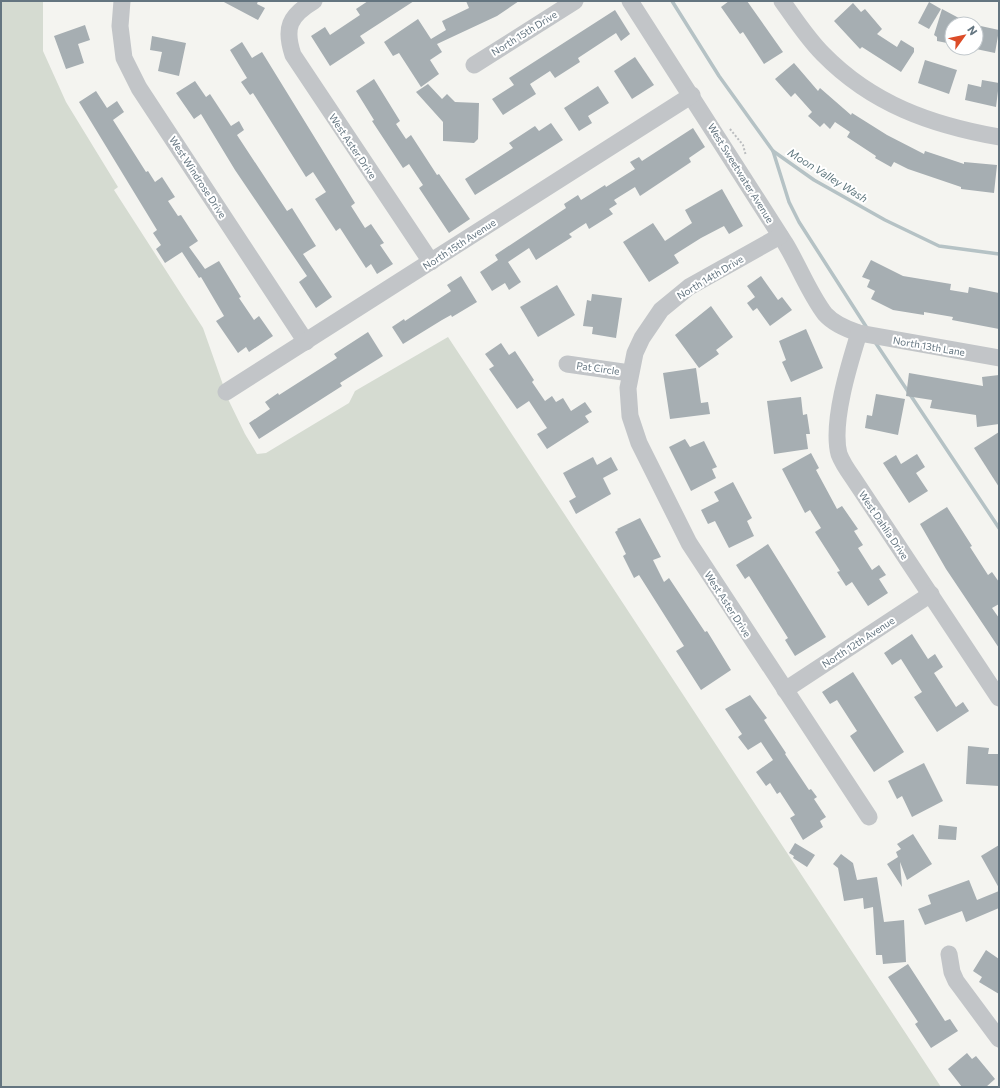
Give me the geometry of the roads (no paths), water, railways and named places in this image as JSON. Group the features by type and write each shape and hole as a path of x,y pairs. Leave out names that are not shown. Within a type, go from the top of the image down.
{"street":[{"name":"West Windrose Drive","path":"122,1 120,26 124,58 139,88 306,342"},
{"name":"West Aster Drive","path":"314,1 298,13 290,25 288,38 293,55 431,262"},
{"name":"North 15th Drive","path":"474,66 575,1"},
{"name":"West Sweetwater Avenue","path":"630,1 692,95 780,236 825,313 840,326 861,334"},
{"path":"782,1 823,54 856,83 897,108 932,122 999,137"},
{"name":"North 15th Avenue","path":"226,392 692,95"},
{"name":"North 14th Drive","path":"630,373 635,353 642,338 652,322 668,303 690,287 780,236"},
{"name":"North 13th Lane","path":"861,334 999,358"},
{"name":"West Dahlia Drive","path":"861,334 838,420 837,440 840,456 853,478 999,698"},
{"name":"Pat Circle","path":"567,364 630,373"},
{"name":"West Aster Drive","path":"630,373 628,388 630,416 638,443 689,543 869,818"},
{"name":"North 12th Avenue","path":"785,690 931,594"},
{"path":"949,954 952,972 956,981 999,1039"}],"waterway":[{"name":"Moon Valley Wash","path":"672,1 719,76 773,151 814,180 885,220 939,246 999,254"},
{"path":"773,151 789,202 799,222 867,328"},
{"path":"875,342 999,528"}]}
